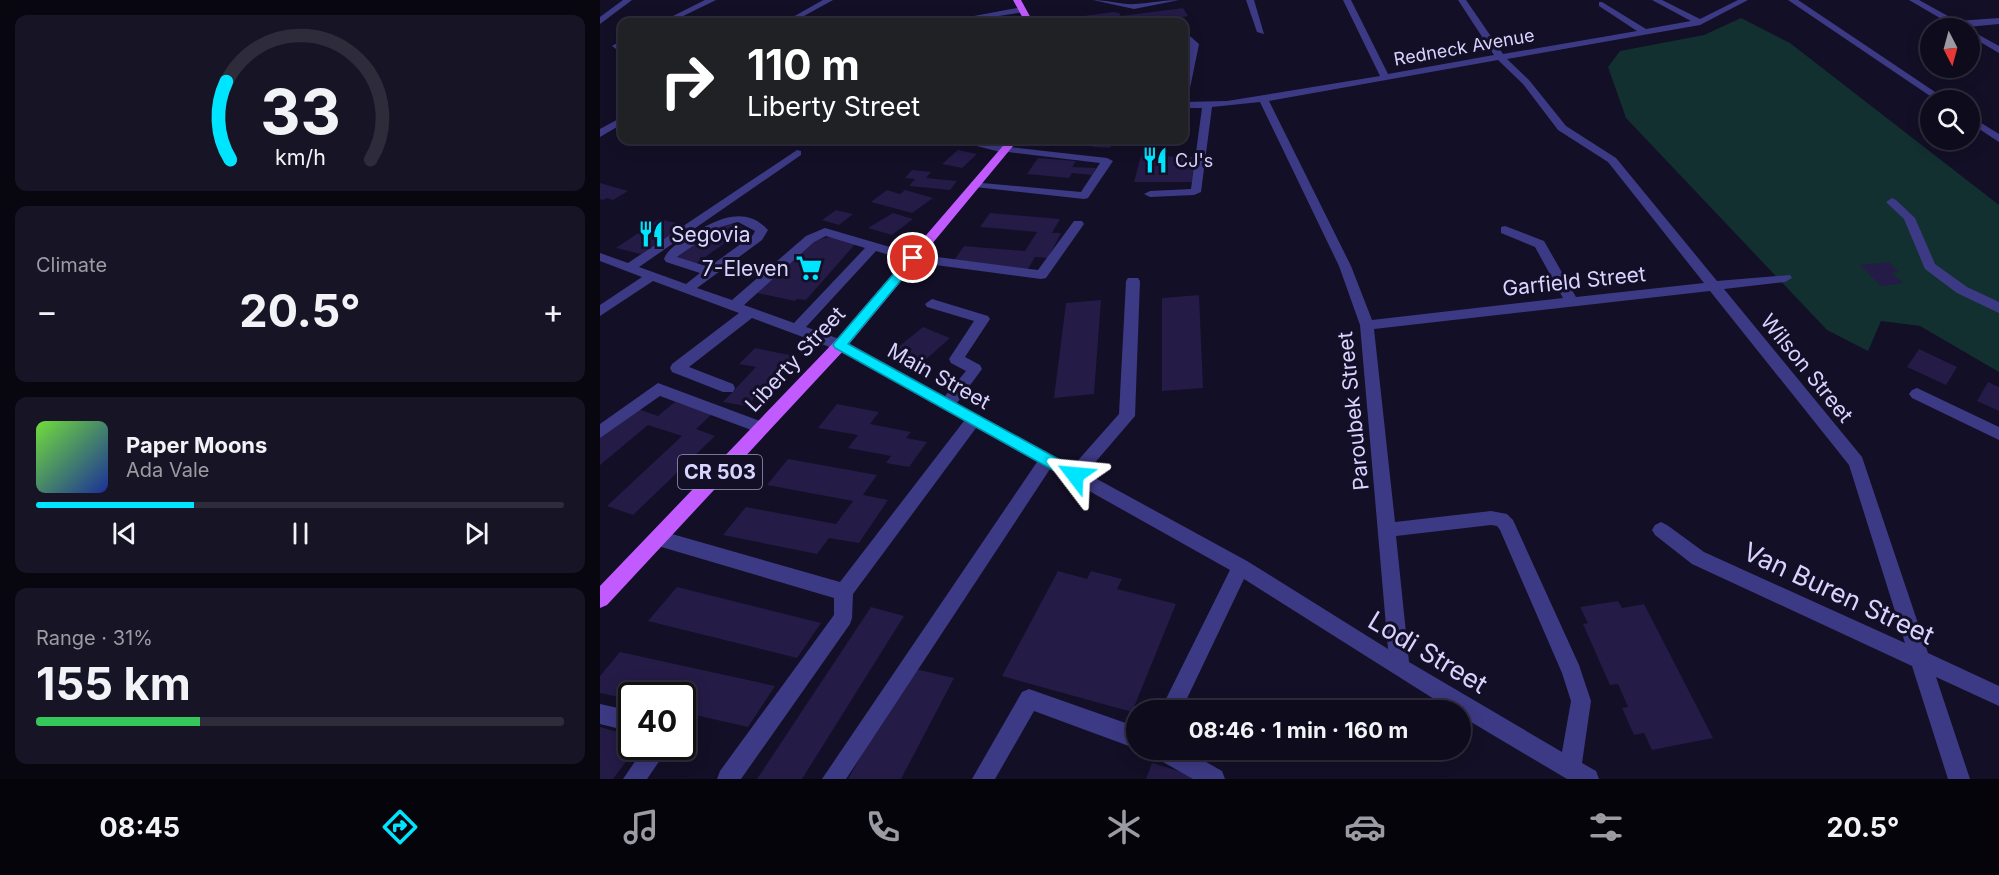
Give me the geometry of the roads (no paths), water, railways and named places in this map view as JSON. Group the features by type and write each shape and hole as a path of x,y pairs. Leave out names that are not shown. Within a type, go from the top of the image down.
{"main road":[{"path":"1017,0 1027,18"},
{"name":"Liberty Street","path":"600,599 840,345 1007,146"}],"street":[{"path":"600,21 628,0"},
{"path":"674,18 712,0"},
{"path":"795,18 829,0"},
{"path":"1097,0 1134,7 1175,0"},
{"path":"1250,0 1262,32"},
{"path":"1347,0 1385,77"},
{"name":"Wilson Street","path":"1462,0 1500,57 1526,82 1566,132 1612,160 1856,462 1923,661 1959,779"},
{"path":"1656,0 1700,22"},
{"name":"Redneck Avenue","path":"1188,105 1263,99 1700,22 1744,0"},
{"path":"1792,0 1927,90"},
{"path":"1913,0 1944,18"},
{"path":"1602,4 1645,32"},
{"path":"992,18 1022,10"},
{"path":"1980,23 1999,21"},
{"path":"1188,37 1196,44 1188,64"},
{"path":"1980,39 1999,50"},
{"name":"Paroubek Street","path":"1263,99 1345,266 1367,325 1400,668"},
{"path":"1150,194 1197,190 1207,105"},
{"path":"600,134 618,123"},
{"path":"1980,126 1999,139"},
{"path":"975,184 1084,196 1107,161 991,144"},
{"path":"629,268 797,153"},
{"path":"1892,202 1909,218 1930,266 1962,290 1999,308"},
{"path":"687,289 711,272 758,237 762,231 757,226 731,218 722,220 672,252 670,259 711,272"},
{"path":"734,306 810,239 825,232 913,258 1041,275 1078,224"},
{"path":"1505,230 1540,244 1572,302"},
{"path":"796,329 874,246"},
{"name":"Main Street","path":"600,257 840,345 1241,567"},
{"path":"600,311 652,276"},
{"name":"Garfield Street","path":"1367,325 1785,279"},
{"path":"1075,475 1127,416 1133,281"},
{"path":"932,304 983,319 956,359 975,369 947,405"},
{"path":"728,388 677,368 750,312"},
{"path":"600,432 658,389 762,428"},
{"path":"1917,394 1999,434"},
{"path":"728,779 843,618 843,592 974,419"},
{"path":"833,779 1047,460"},
{"path":"1387,530 1491,518 1501,519 1507,525 1572,672 1581,701 1570,768"},
{"name":"Van Buren Street","path":"1661,530 1698,558 1999,696"},
{"path":"658,538 843,592"},
{"path":"1175,700 1241,567"},
{"name":"Lodi Street","path":"1241,567 1400,668 1588,779"},
{"path":"983,779 1029,699 1126,734"},
{"path":"600,714 618,718"},
{"path":"634,779 648,760"},
{"path":"1181,760 1214,779"}],"place":[{"name":"CJ's","path":"1155,160"},
{"name":"Segovia","path":"651,234"},
{"name":"7-Eleven","path":"809,268"}]}
